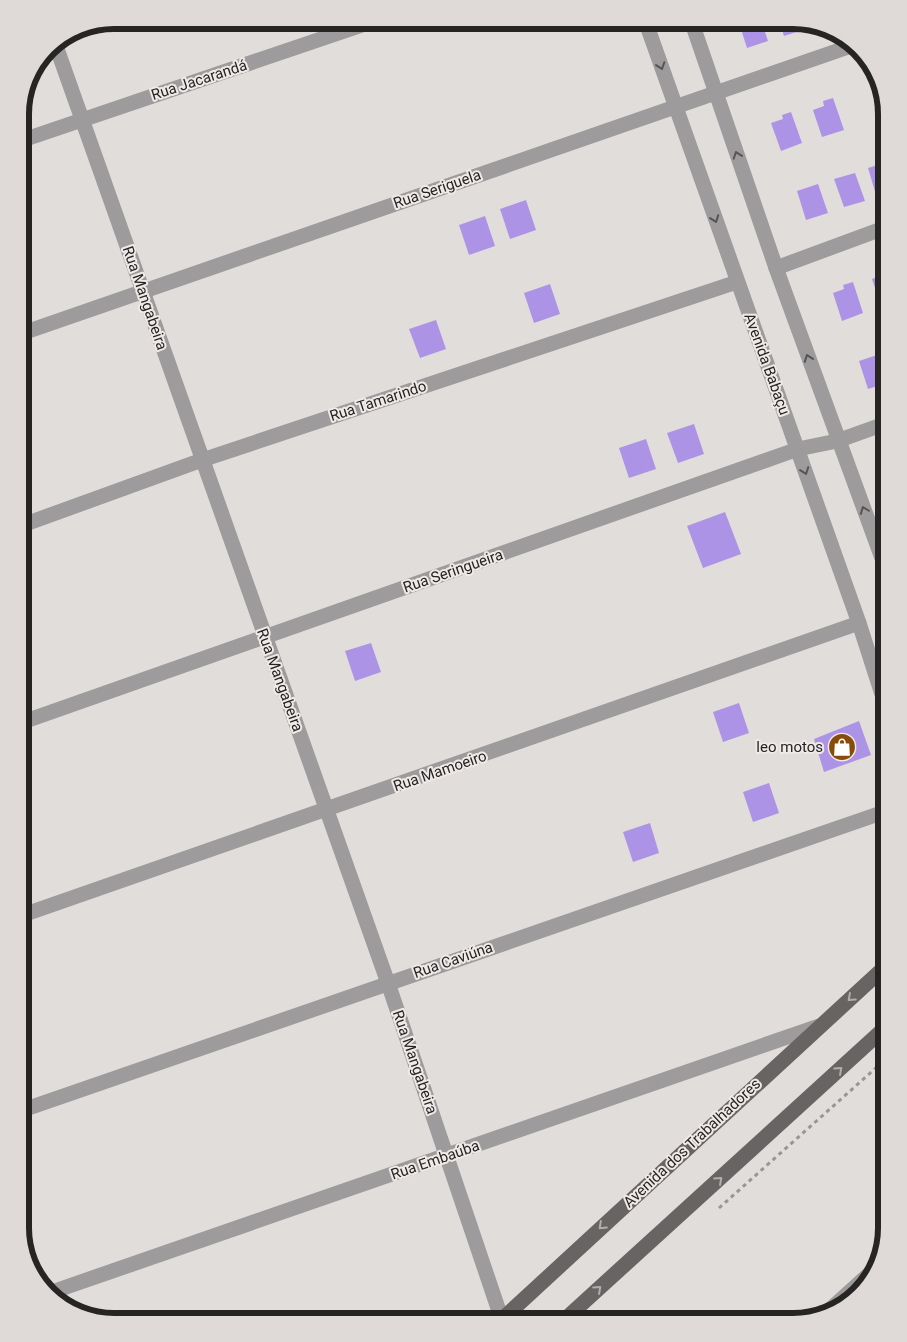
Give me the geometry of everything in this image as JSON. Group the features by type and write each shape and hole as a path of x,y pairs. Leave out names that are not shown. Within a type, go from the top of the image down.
{"main road":[{"name":"Avenida dos Trabalhadores","path":"509,1313 878,973"},
{"path":"572,1313 878,1034"}],"street":[{"name":"Rua Jacarandá","path":"29,138 350,29"},
{"name":"Avenida Babaçu","path":"648,29 798,449 878,682"},
{"path":"694,29 776,268 878,548"},
{"name":"Rua Seriguela","path":"29,331 847,48"},
{"name":"Rua Mangabeira","path":"58,51 388,983 447,1156 497,1313"},
{"path":"776,268 878,231"},
{"name":"Rua Tamarindo","path":"29,523 202,460 738,282"},
{"name":"Rua Seringueira","path":"29,721 798,449 838,441 878,426"},
{"name":"Rua Mamoeiro","path":"29,913 327,811 859,623"},
{"name":"Rua Caviúna","path":"29,1108 878,814"},
{"name":"Rua Embaúba","path":"57,1290 819,1026"}],"path":[{"path":"717,1210 878,1066"}],"building":[{"path":"741,29 764,29 768,41 747,48"},
{"path":"782,29 803,30 784,36"},
{"path":"833,98 844,130 822,137 813,110 824,106 823,101"},
{"path":"791,112 802,143 781,151 771,123 783,119 782,115"},
{"path":"878,165 878,194 876,195 868,168"},
{"path":"855,173 865,201 844,207 834,179"},
{"path":"818,184 828,213 806,220 797,191"},
{"path":"526,200 536,230 510,239 500,209"},
{"path":"485,216 495,246 469,255 459,225"},
{"path":"878,277 878,297 872,279"},
{"path":"853,282 863,313 842,321 833,293 844,289 843,285"},
{"path":"550,284 560,314 534,323 524,293"},
{"path":"436,320 446,349 420,358 409,329"},
{"path":"878,355 878,386 868,389 859,361"},
{"path":"694,424 704,454 678,463 667,433"},
{"path":"646,439 656,469 629,478 619,448"},
{"path":"725,512 741,554 703,568 687,526"},
{"path":"371,643 381,672 355,681 345,651"},
{"path":"739,703 749,733 723,742 713,712"},
{"name":"leo motos","path":"859,721 871,755 824,772 814,739"},
{"path":"769,783 779,813 753,822 743,792"},
{"path":"650,823 659,853 633,862 623,832"}],"place":[{"name":"leo motos","path":"842,747"}]}
